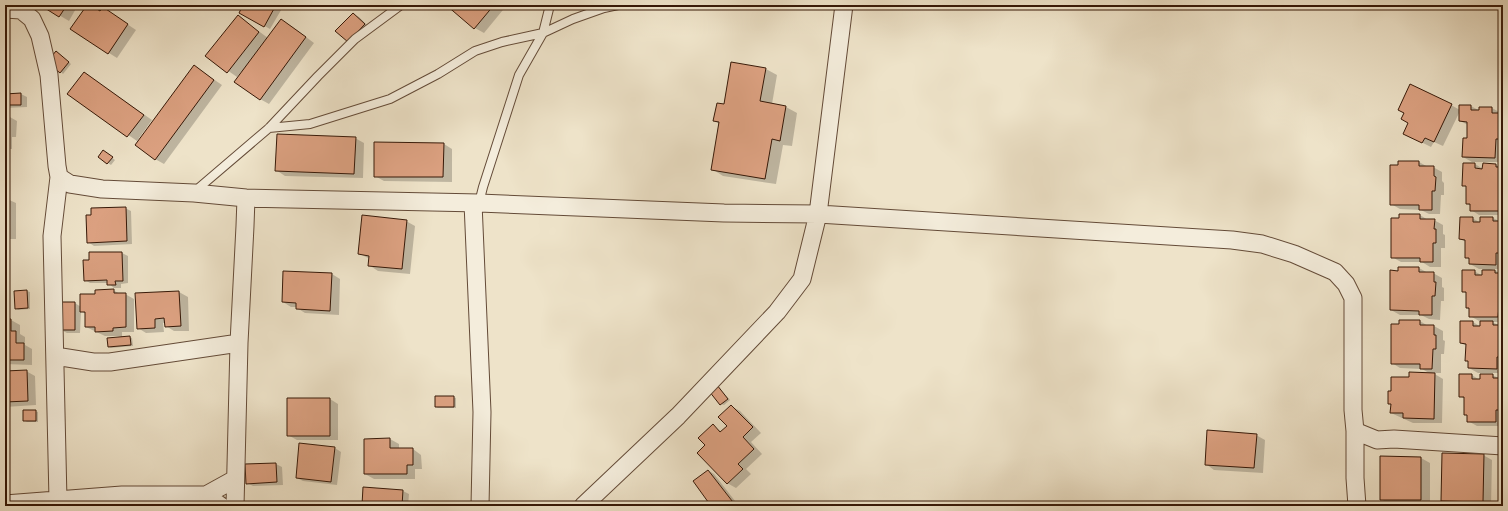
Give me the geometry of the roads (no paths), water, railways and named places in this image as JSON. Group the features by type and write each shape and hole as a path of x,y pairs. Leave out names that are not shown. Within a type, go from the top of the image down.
{"street":[{"path":"583,506 678,416 778,312 802,279 818,214 844,5"},
{"path":"13,8 21,10 32,19 40,36 49,76 56,166 59,178 52,236 58,500"},
{"path":"59,178 70,184 102,189 194,193 246,198 476,203 724,213 818,214 1232,240 1262,244 1316,263 1335,272 1346,284 1353,298 1353,410 1356,431 1356,506"},
{"path":"235,506 238,343 246,226 246,198"},
{"path":"476,203 482,412 480,506"},
{"path":"55,356 93,362 110,362 238,343"},
{"path":"1356,431 1377,440 1394,439 1503,446"},
{"path":"5,504 122,495 206,495 235,479"},
{"path":"206,495 221,506"}],"lane":[{"path":"194,193 269,128 355,39 401,5"},
{"path":"476,203 519,75 543,33 550,5"},
{"path":"269,128 310,124 390,99 438,74 475,51 502,42 543,33 573,19 604,8 618,5"}]}
